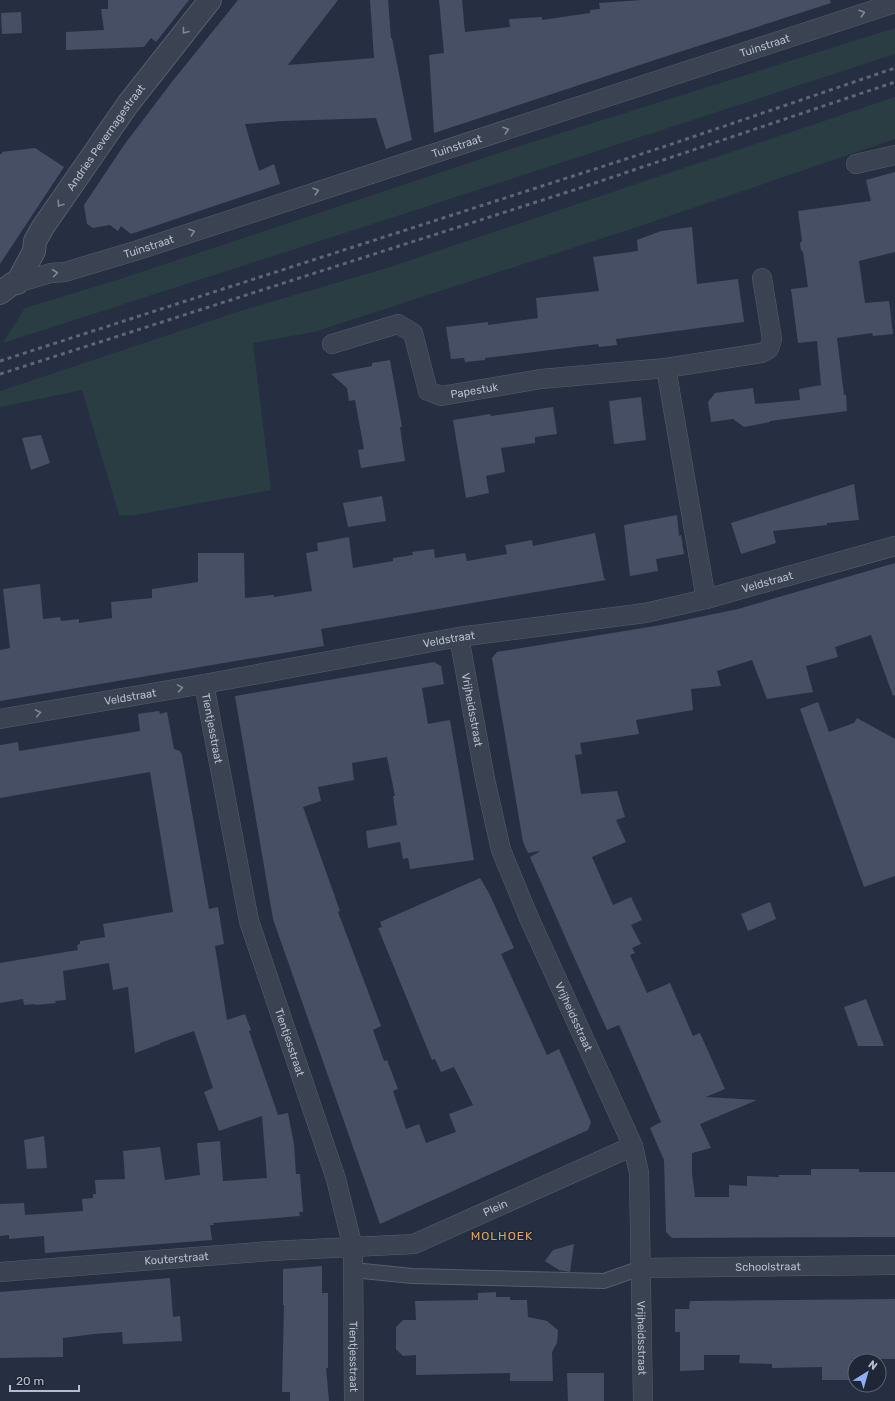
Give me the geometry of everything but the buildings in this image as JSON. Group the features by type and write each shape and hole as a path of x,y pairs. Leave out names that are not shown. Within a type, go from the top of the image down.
{"street":[{"name":"Andries Pevernagestraat","path":"8,288 34,251 35,241 43,228 128,104 210,0"},
{"name":"Tuinstraat","path":"8,288 51,273 65,272 135,251 895,3"},
{"path":"856,164 895,155"},
{"name":"Papestuk","path":"332,344 398,324 412,333 428,391 441,396 541,379 666,368 761,353 769,349 772,339 762,278"},
{"path":"666,368 706,599"},
{"name":"Veldstraat","path":"0,719 204,684 459,637 645,613 706,599 895,546"},
{"name":"Vrijheidsstraat","path":"459,637 485,779 501,850 529,918 633,1146 639,1173 643,1401"},
{"name":"Tientjesstraat","path":"204,684 248,921 336,1179 353,1248 354,1401"},
{"name":"Plein","path":"353,1248 414,1244 633,1146"},
{"name":"Kouterstraat","path":"0,1272 264,1252 353,1248"},
{"name":"Schoolstraat","path":"641,1268 895,1265"},
{"path":"353,1270 412,1276 604,1281 641,1268"}],"shaded area":[{"path":"895,28 895,54 3,343 25,308 117,280 523,145"},
{"path":"895,97 895,139 637,227 314,332 253,343 271,490 136,515 119,515 82,390 0,407 0,391 240,311 387,268"}],"railway":[{"path":"0,361 663,147 895,68"},
{"path":"0,374 577,189 895,82"}],"district":[{"name":"MOLHOEK","path":"502,1236"}]}
